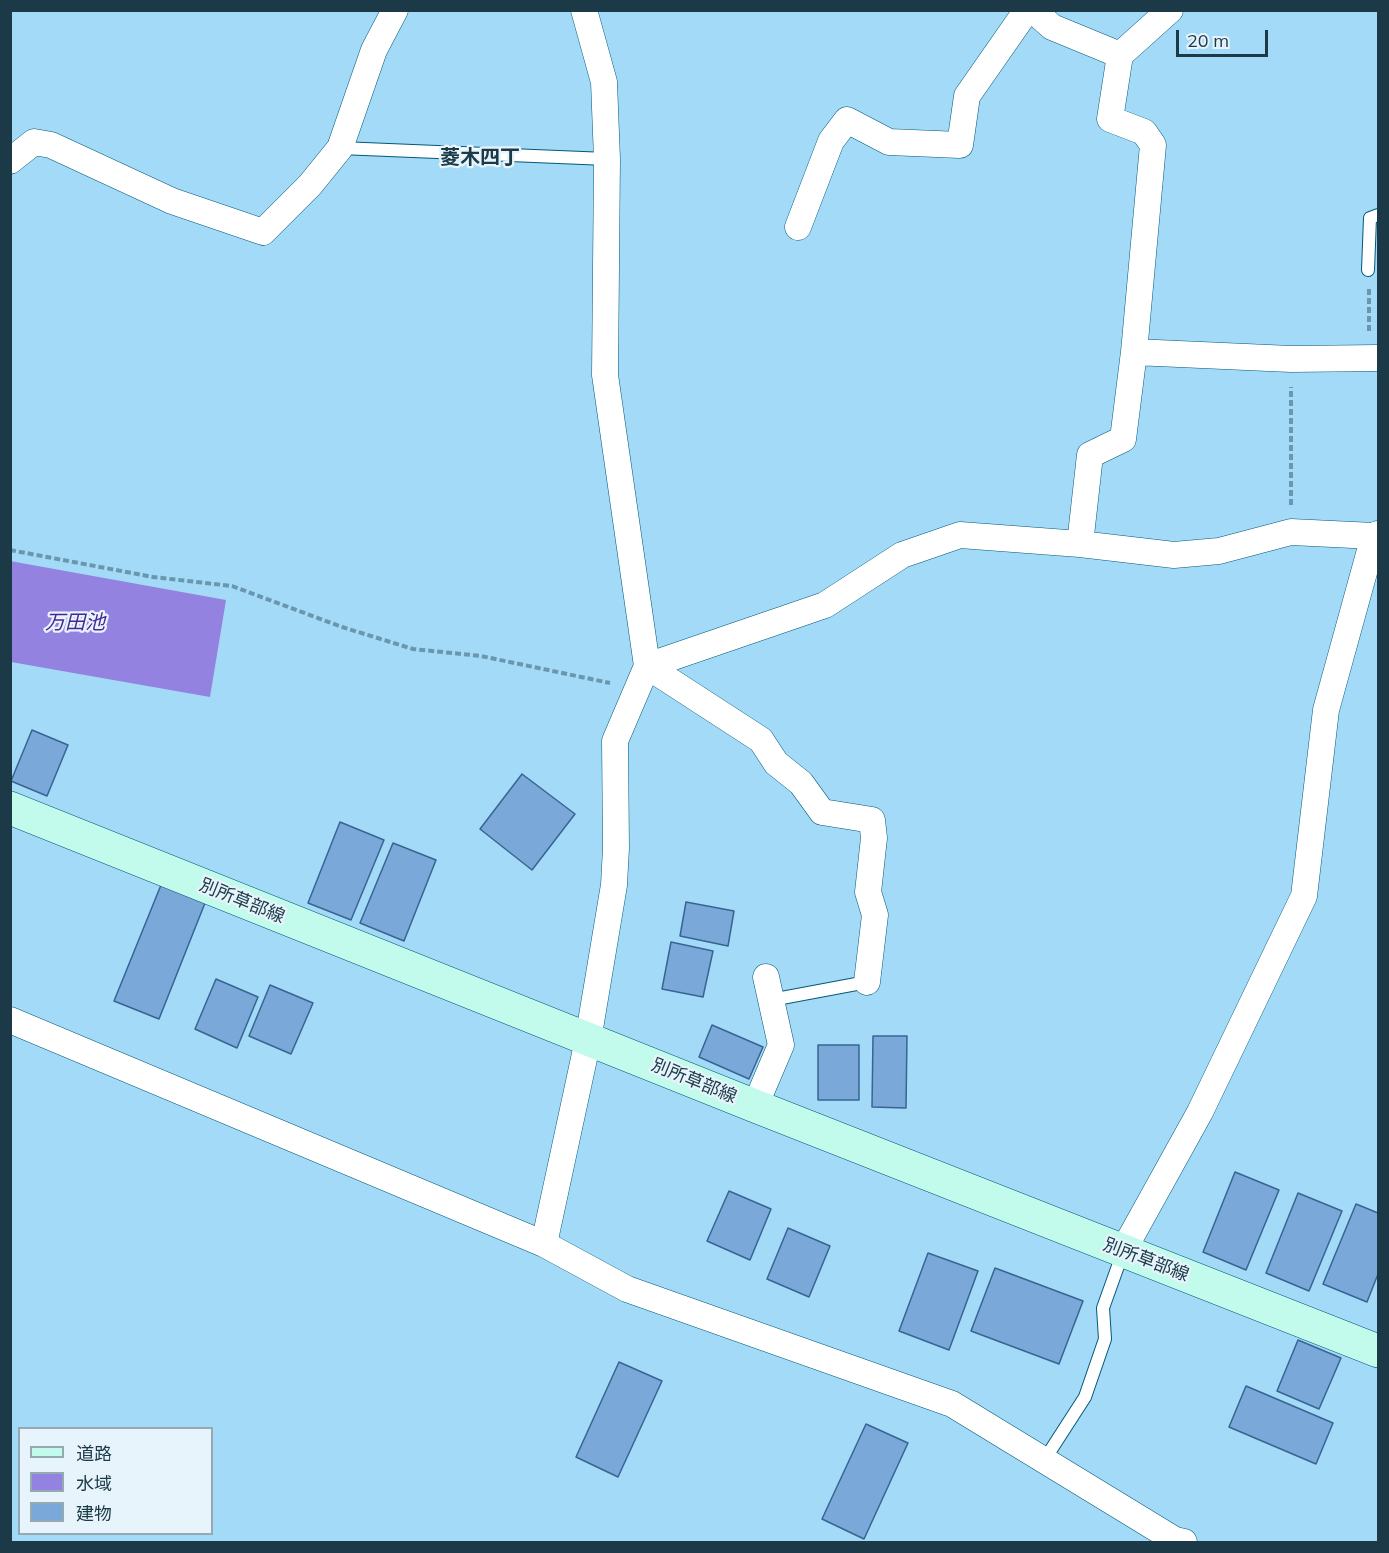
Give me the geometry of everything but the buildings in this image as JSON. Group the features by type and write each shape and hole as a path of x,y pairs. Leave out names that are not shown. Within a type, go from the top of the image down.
{"main road":[{"name":"別所草部線","path":"10,808 588,1040 1378,1351"}],"street":[{"path":"10,161 34,142 51,145 172,201 263,232 310,185 340,148 374,50 395,10"},
{"path":"544,1244 588,1040 614,885 615,741 642,678 605,375 607,159 604,82 584,10"},
{"path":"798,228 831,141 847,120 889,142 960,145 968,96 1027,10"},
{"path":"1033,10 1052,27 1120,55"},
{"path":"1080,544 1090,455 1123,439 1134,352 1153,145 1144,132 1110,119 1120,55 1170,10"},
{"path":"1134,352 1291,359 1374,358"},
{"path":"642,678 825,605 902,555 960,535 1080,544 1174,555 1219,551 1291,532 1376,535 1326,710 1304,896 1200,1112 1123,1251"},
{"path":"642,678 761,740 776,763 801,783 822,813 872,820 874,838 868,892 875,915 867,982"},
{"path":"755,1106 781,1045 768,988"},
{"path":"10,1020 544,1244 627,1289 952,1404 1175,1540 1184,1542"}],"lane":[{"path":"340,148 607,159"},
{"path":"1368,270 1370,218 1378,215"},
{"path":"768,988 867,982"},
{"path":"1045,1459 1085,1396 1105,1339 1103,1308 1123,1251"}],"path":[{"path":"1368,270 1374,358"},
{"path":"1291,359 1291,532"},
{"path":"10,550 153,577 232,586 342,627 413,649 642,678"}],"water":[{"name":"万田池","path":"10,561 226,600 210,697 11,662"}],"district":[{"name":"菱木四丁","path":"480,158"}]}
